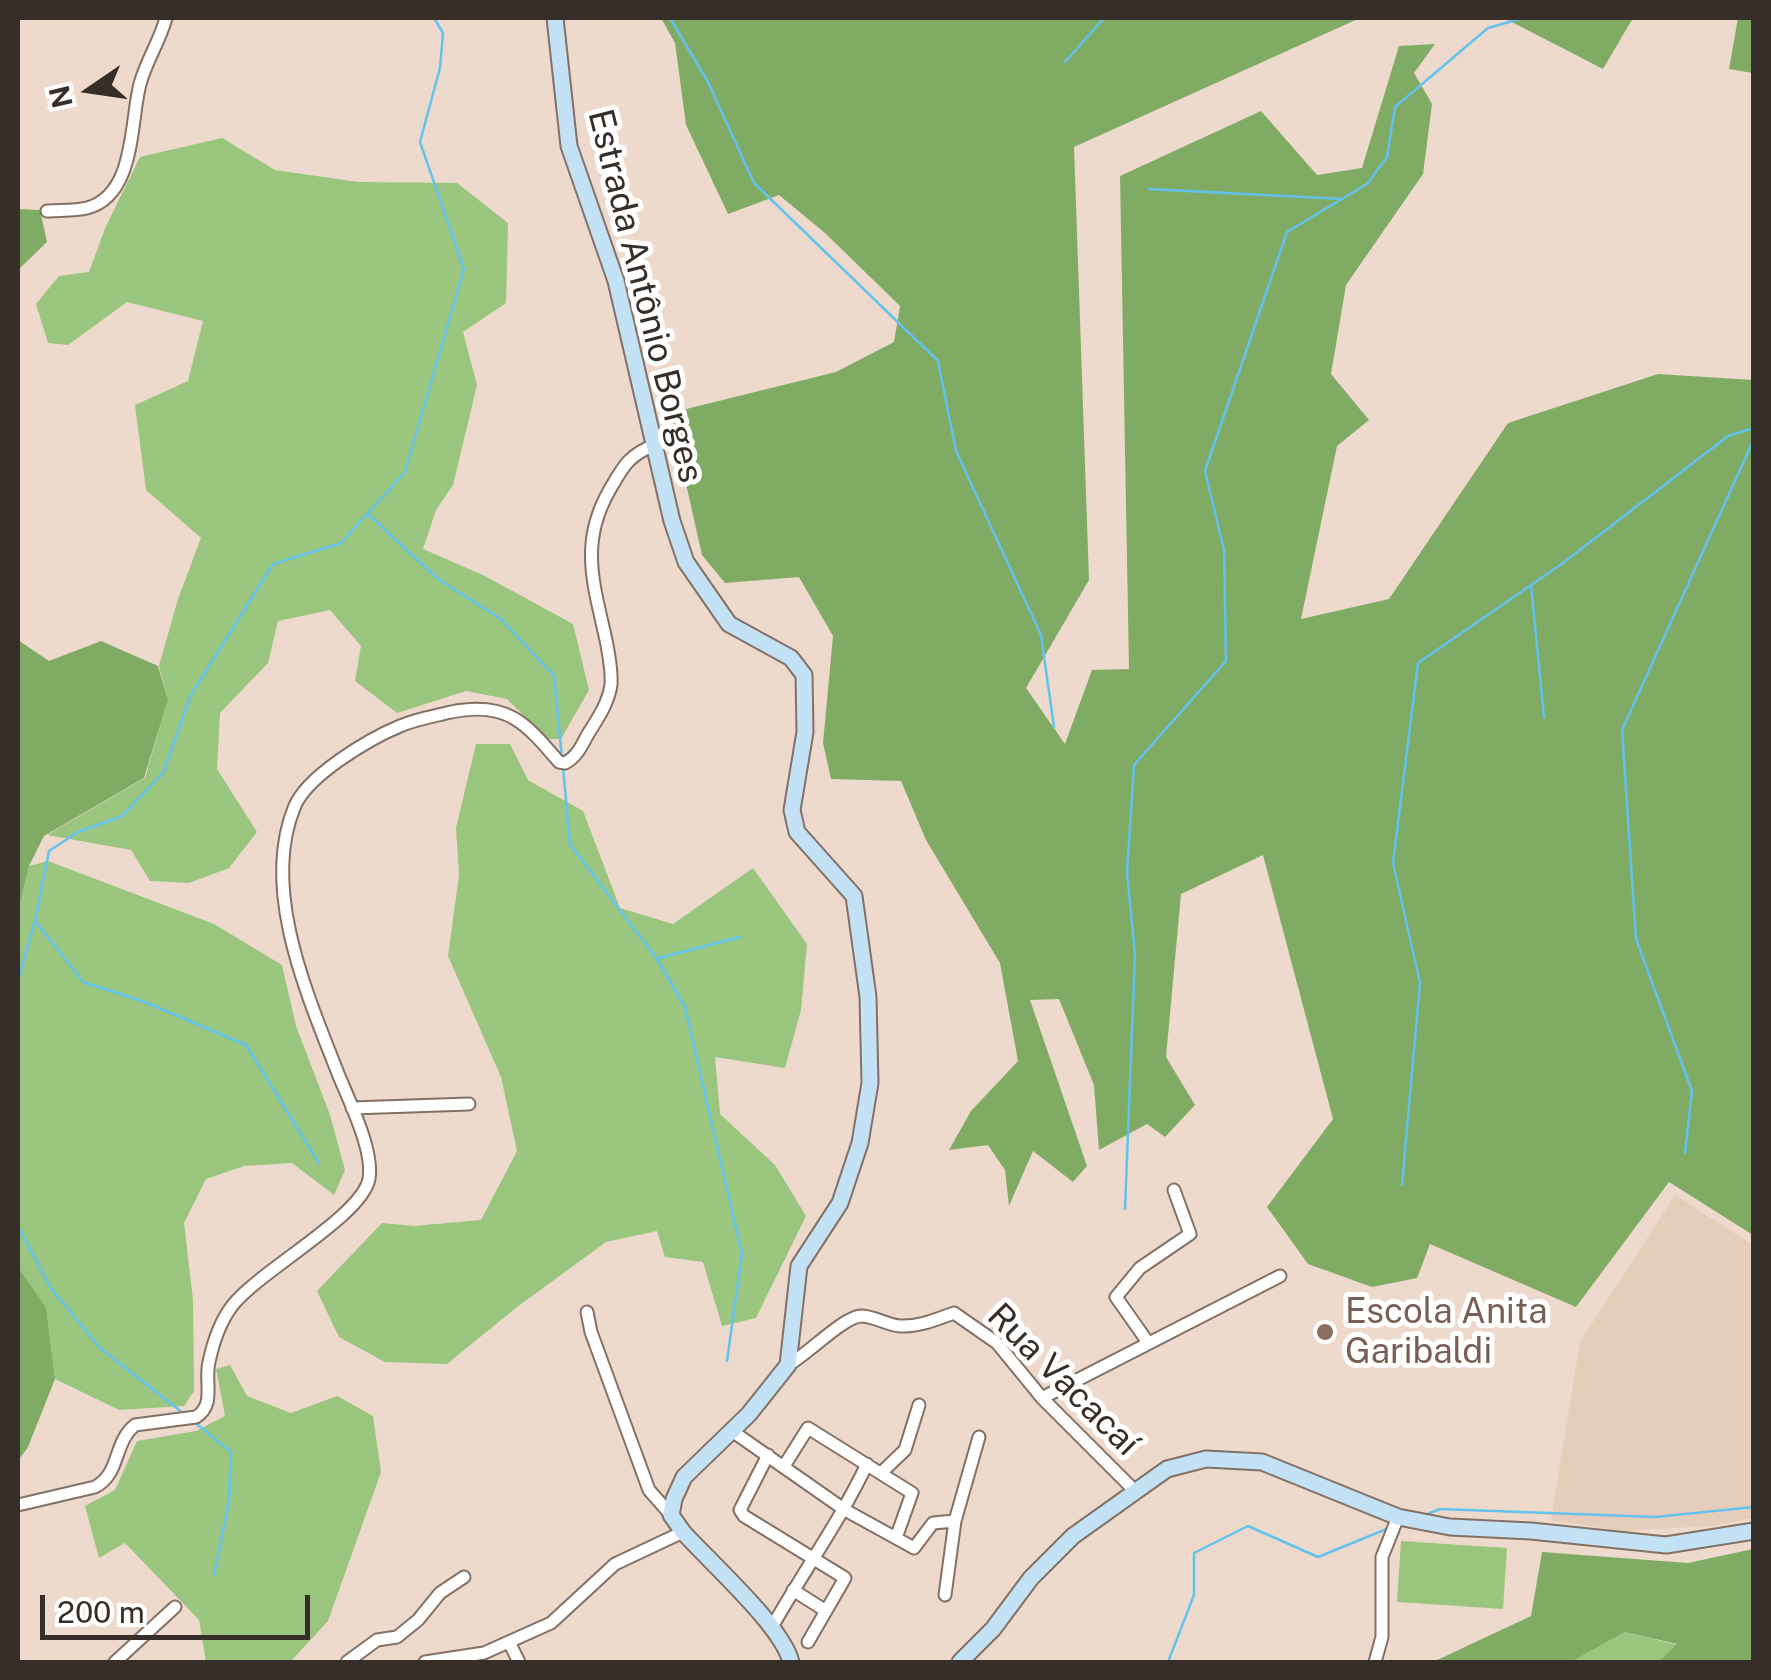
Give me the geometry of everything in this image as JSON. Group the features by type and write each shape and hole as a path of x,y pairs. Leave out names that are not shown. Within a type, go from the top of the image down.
{"street":[{"path":"47,211 87,208 105,196 120,178 131,153 140,80 166,18"},
{"name":"Estrada Antônio Borges","path":"555,18 568,146 616,281 672,521 686,562 729,624 791,658 804,675 805,732 792,810 794,821 797,832 854,896 868,997 870,1084 860,1144 840,1203 799,1266 788,1365"},
{"path":"18,1505 106,1482 116,1466 120,1445 135,1426 196,1418 204,1412 208,1402 208,1366 219,1330 232,1306 363,1196 370,1177 367,1152 318,1022 288,925 283,896 284,866 294,807 303,792 343,758 402,724 466,709 495,708 536,735 559,762 576,756 607,702 611,683 590,554 594,525 626,461 656,444"},
{"path":"352,1108 468,1104"},
{"path":"1148,1342 1116,1297 1140,1268 1190,1234 1174,1190"},
{"path":"1042,1398 1280,1276"},
{"path":"587,1312 649,1490 772,1628 788,1649 791,1662"},
{"name":"Rua Vacacaí","path":"788,1365 860,1316 898,1326 918,1325 954,1313 970,1320 997,1343 1042,1398 1135,1491"},
{"path":"671,1515 684,1478 732,1431 788,1365"},
{"path":"881,1474 906,1450 919,1406"},
{"path":"784,1466 808,1428 867,1464 912,1493 896,1538"},
{"path":"732,1431 845,1510 916,1548 933,1522 955,1521"},
{"path":"945,1595 955,1521 980,1437"},
{"path":"768,1455 740,1510 845,1578 808,1642"},
{"path":"960,1662 993,1630 1031,1578 1073,1536 1166,1469 1186,1462 1234,1458 1262,1462 1408,1519 1450,1527 1531,1530 1666,1545 1754,1531"},
{"path":"772,1628 813,1556 845,1510 867,1464"},
{"path":"1375,1662 1382,1638 1382,1557 1408,1519"},
{"path":"425,1662 484,1653 510,1644 551,1623 615,1564 683,1532"},
{"path":"347,1662 377,1640 397,1636 418,1620 440,1593 464,1578"},
{"path":"793,1590 826,1611"},
{"path":"115,1662 174,1607"},
{"path":"510,1644 519,1662"}],"shaded area":[{"path":"1675,1195 1753,1245 1753,1518 1712,1526 1622,1531 1551,1520 1580,1342"}],"green space":[{"path":"661,18 1360,18 1074,147 1089,580 1026,688 1065,744 1092,670 1129,669 1120,176 1261,111 1317,175 1362,168 1399,46 1435,44 1414,73 1432,104 1423,174 1346,285 1331,374 1369,420 1337,446 1301,619 1389,599 1508,423 1658,374 1753,380 1753,1235 1669,1182 1576,1307 1430,1244 1417,1278 1372,1287 1308,1264 1267,1207 1333,1119 1263,855 1181,894 1166,1057 1195,1105 1165,1137 1147,1124 1099,1150 1094,1085 1059,999 1030,1000 1087,1166 1073,1182 1033,1151 1009,1206 1005,1170 988,1145 949,1150 971,1111 1018,1061 1000,963 926,840 901,781 831,779 823,743 833,636 799,577 725,583 702,555 670,413 836,372 894,342 900,306 825,233 779,195 728,214 686,125 675,43"},
{"path":"1504,18 1633,18 1603,69"},
{"path":"1738,18 1753,18 1753,73 1729,69"},
{"path":"222,138 275,170 358,182 457,183 508,223 506,303 463,332 477,385 453,485 436,510 423,549 485,576 573,624 589,690 561,739 547,739 507,699 466,691 397,713 355,681 361,646 330,610 278,621 268,663 220,713 217,769 257,832 229,868 189,883 150,881 131,850 47,835 145,778 168,700 159,666 201,538 146,490 135,405 188,381 203,321 127,302 68,345 48,343 36,304 59,276 89,272 106,226 140,157"},
{"path":"18,209 40,210 47,242 19,269"},
{"path":"18,640 49,661 101,641 158,666 168,700 144,778 44,836 29,866 18,913"},
{"path":"476,744 510,744 528,780 583,811 620,908 673,924 753,868 807,944 801,1010 785,1068 715,1057 720,1114 775,1165 806,1216 756,1318 722,1326 703,1262 665,1257 657,1231 606,1242 447,1364 385,1362 339,1337 317,1291 382,1223 414,1226 481,1220 517,1151 501,1077 448,956 459,875 456,828"},
{"path":"48,861 214,924 282,965 296,1026 330,1115 345,1170 334,1195 292,1163 244,1166 206,1179 184,1223 193,1300 194,1391 184,1406 119,1410 55,1379 46,1307 18,1267 18,913 29,866"},
{"path":"18,1267 46,1307 55,1379 28,1447 18,1461"},
{"path":"230,1365 247,1396 291,1413 337,1396 373,1416 381,1472 328,1621 290,1662 206,1662 199,1620 125,1543 99,1558 85,1506 115,1490 137,1441 196,1431 225,1416 216,1369"},
{"path":"1401,1541 1507,1548 1503,1609 1397,1602"},
{"path":"1753,1549 1753,1662 1659,1662 1677,1644 1625,1632 1571,1662 1433,1662 1531,1616 1542,1552 1688,1563"},
{"path":"1625,1632 1678,1645 1659,1662 1571,1662"}],"waterway":[{"path":"18,980 49,851 78,832 122,816 163,773 191,695 273,564 341,543 405,472 464,269 420,142 440,68 443,33 434,18"},
{"path":"670,18 708,82 754,183 938,361 956,451 1041,635 1054,727"},
{"path":"1065,62 1104,18"},
{"path":"1125,1209 1135,954 1127,873 1134,765 1226,661 1224,550 1205,471 1287,232 1367,184 1387,157 1395,107 1488,28 1523,18"},
{"path":"1149,189 1342,199"},
{"path":"1402,1185 1420,983 1393,863 1418,663 1563,563 1728,436 1754,428"},
{"path":"1685,1153 1692,1091 1636,939 1622,730 1754,439"},
{"path":"368,514 438,579 501,619 554,676 562,759"},
{"path":"1531,585 1544,717"},
{"path":"563,767 570,844 657,959 685,1007 742,1254 727,1361"},
{"path":"37,923 83,982 145,1002 246,1045 319,1163"},
{"path":"659,958 740,937"},
{"path":"18,1226 50,1287 100,1348 183,1413"},
{"path":"193,1421 231,1452 229,1501 214,1575"},
{"path":"1425,1515 1440,1509 1655,1517 1754,1507"},
{"path":"1168,1662 1194,1595 1194,1553 1248,1526 1318,1557 1389,1528"}],"place":[{"name":"Escola Anita Garibaldi","path":"1325,1332"}]}
